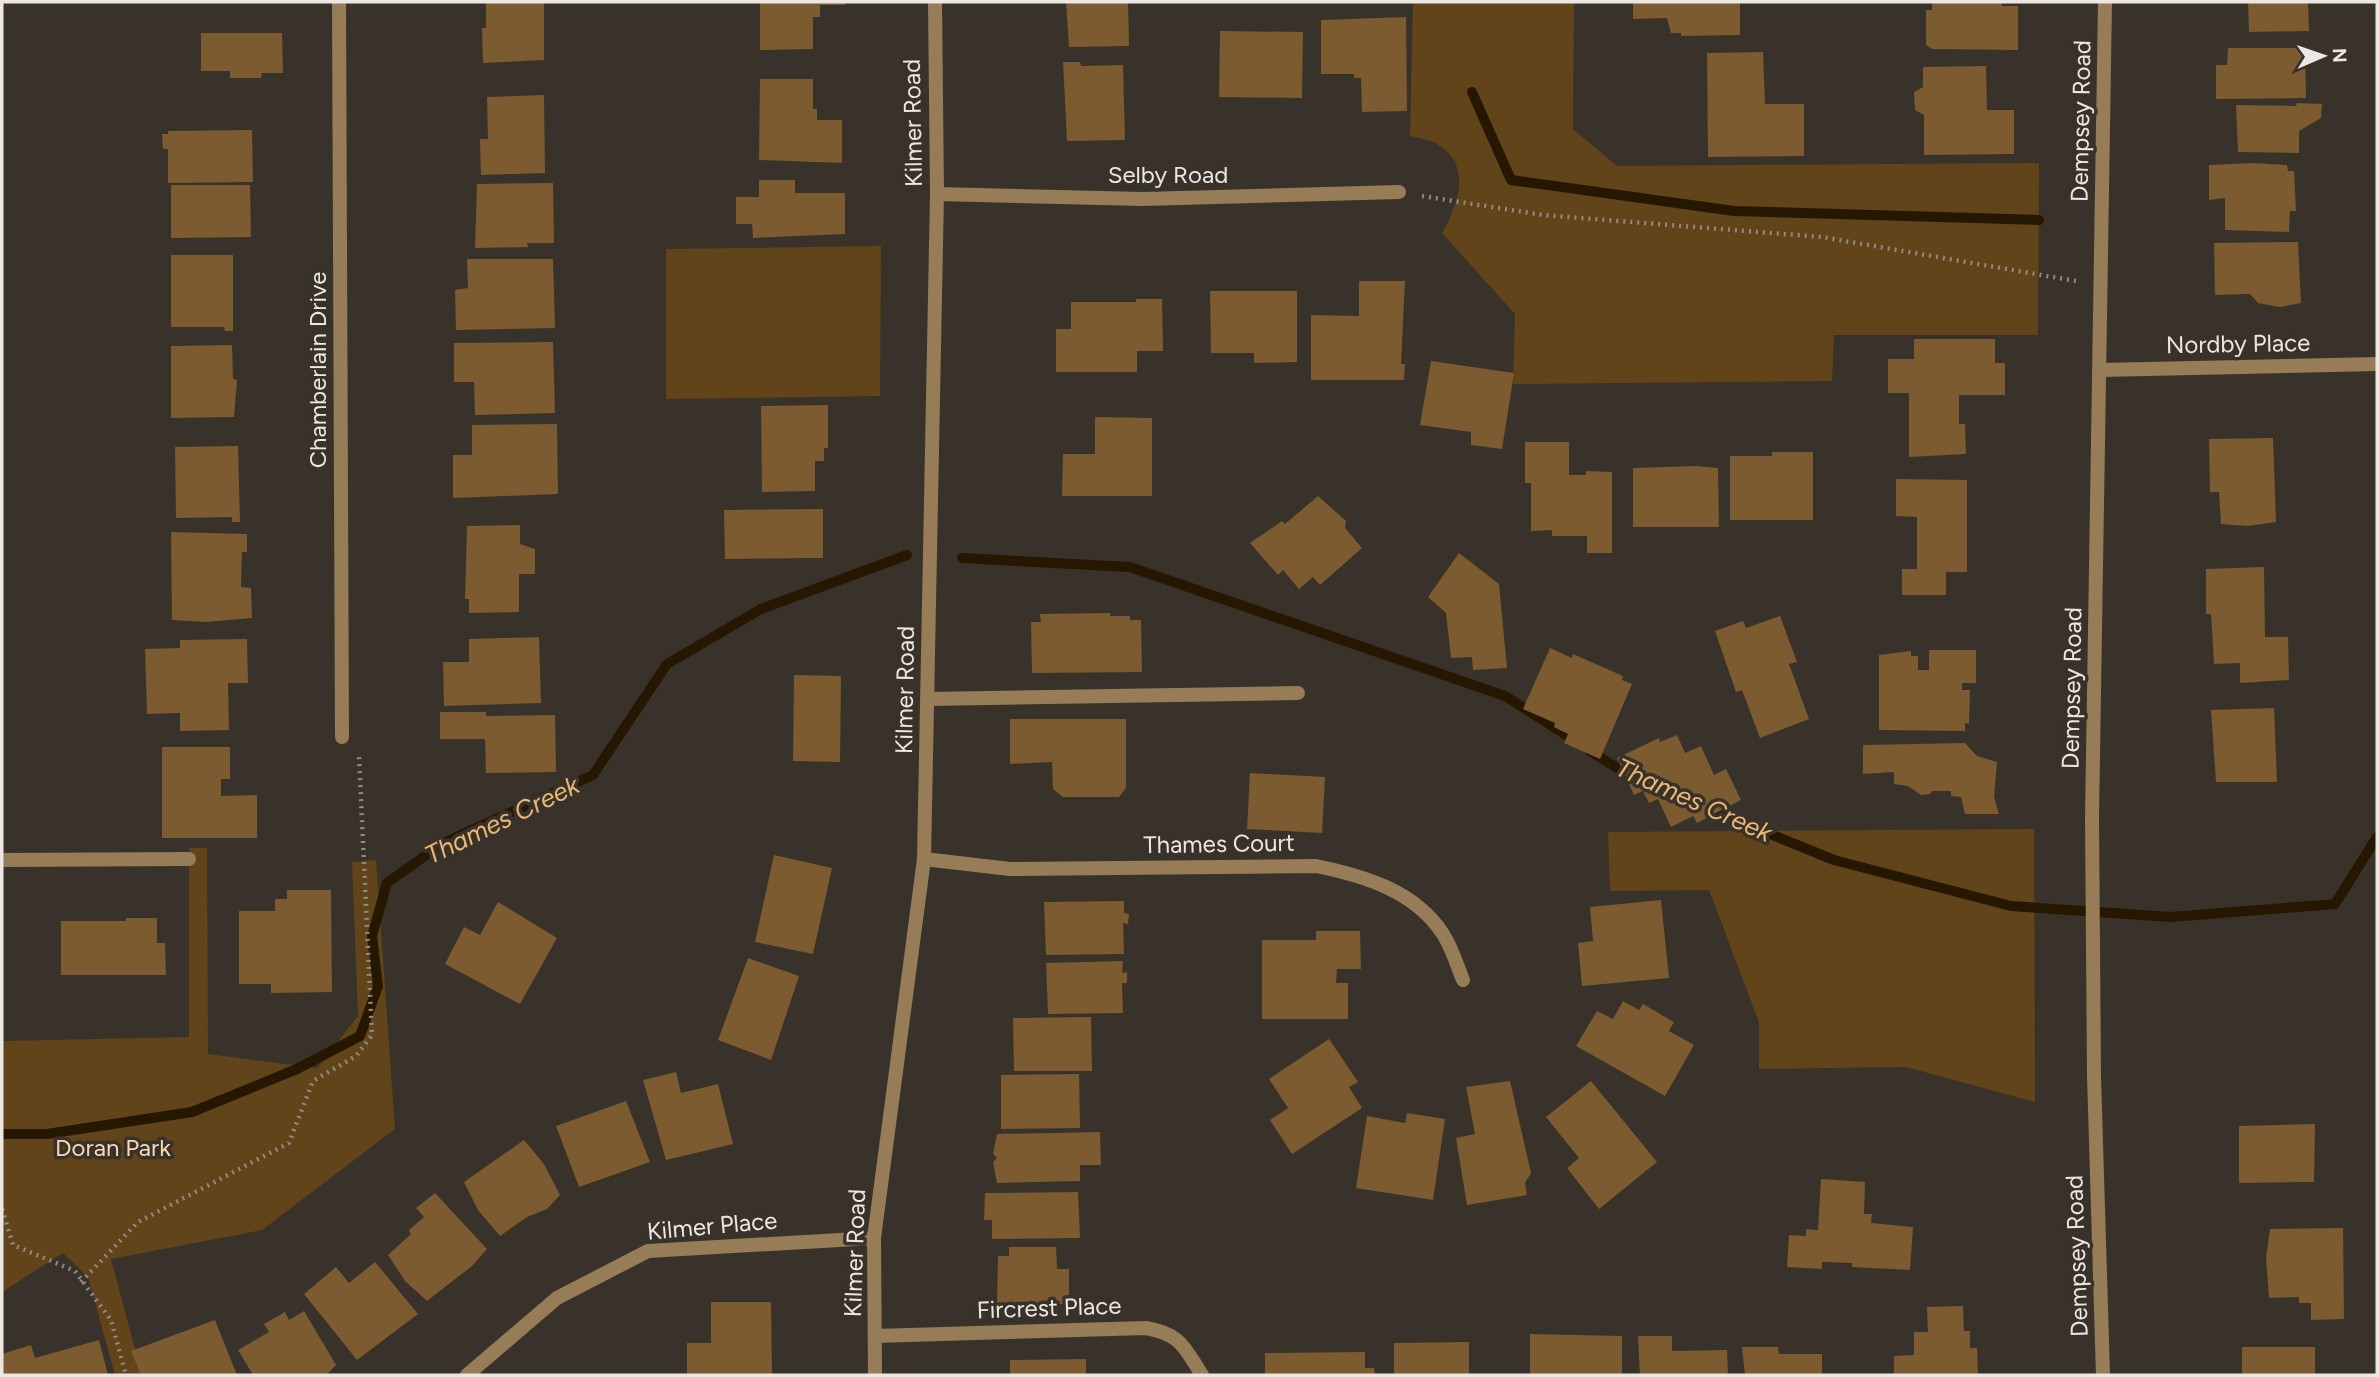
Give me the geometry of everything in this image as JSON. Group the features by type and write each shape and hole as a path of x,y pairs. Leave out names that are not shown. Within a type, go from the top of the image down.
{"street":[{"name":"Chamberlain Drive","path":"340,2 342,737"},
{"name":"Kilmer Road","path":"875,1375 874,1238 924,859 937,194 935,2"},
{"name":"Dempsey Road","path":"2103,1375 2092,818 2105,2"},
{"name":"Selby Road","path":"937,194 1143,199 1399,192"},
{"name":"Nordby Place","path":"2099,370 2377,364"},
{"path":"928,699 1298,693"},
{"path":"2,860 189,859"},
{"name":"Thames Court","path":"924,859 1010,869 1317,866 1346,872 1387,886 1424,910 1444,936 1463,980"},
{"name":"Kilmer Place","path":"467,1375 557,1298 648,1251 874,1238"},
{"name":"Fircrest Place","path":"875,1336 1146,1328 1169,1332 1187,1351 1202,1375"}],"path":[{"path":"1399,192 1543,215 1822,237 2101,286"},
{"path":"82,1282 138,1222 289,1143 313,1081 356,1056 372,1035 359,746"},
{"path":"2,1209 13,1245 75,1270 111,1320 126,1375"}],"green space":[{"path":"1413,2 1574,2 1573,129 1617,166 2039,163 2038,335 1834,335 1832,381 1513,384 1515,314 1442,233 1457,198 1459,174 1455,163 1437,144 1410,136"},
{"path":"881,246 880,396 666,399 666,249"},
{"path":"2034,829 2035,1102 1906,1067 1759,1069 1759,1022 1709,890 1610,891 1608,832"},
{"name":"Doran Park","path":"189,848 207,848 208,1054 317,1068 358,1016 352,862 376,860 395,1129 262,1230 111,1259 142,1375 115,1375 88,1277 63,1253 2,1292 2,1041 189,1037"}],"building":[{"path":"486,2 544,2 544,60 483,63 482,28 486,28"},
{"path":"760,2 845,2 845,5 820,5 820,17 813,17 813,49 760,50"},
{"path":"1066,2 1128,2 1129,46 1069,47"},
{"path":"1633,2 1740,2 1740,35 1681,36 1681,33 1671,33 1667,18 1633,19"},
{"path":"1932,2 2002,2 2002,6 2018,6 2018,50 1932,49 1926,45 1926,10 1932,10"},
{"path":"2248,2 2308,2 2309,31 2249,32"},
{"path":"1406,17 1407,111 1362,112 1361,78 1354,78 1354,74 1321,74 1321,20"},
{"path":"1220,31 1303,32 1302,98 1219,97"},
{"path":"201,33 282,33 283,73 262,73 261,78 230,78 230,71 201,71"},
{"path":"2228,48 2305,48 2306,98 2216,99 2216,65 2227,65"},
{"path":"1763,52 1765,104 1804,104 1804,156 1708,157 1707,53"},
{"path":"1063,62 1080,62 1081,66 1123,65 1125,140 1067,141"},
{"path":"1986,66 1987,110 2014,110 2014,154 1924,155 1924,115 1915,110 1914,92 1923,87 1923,67"},
{"path":"760,79 813,79 813,109 817,109 817,120 842,120 842,163 759,160"},
{"path":"544,95 545,173 481,175 480,139 488,139 487,97"},
{"path":"2297,103 2322,104 2321,118 2299,131 2299,153 2238,152 2236,105 2296,106"},
{"path":"252,130 253,182 168,183 168,149 163,149 162,134 168,134 168,131"},
{"path":"2209,165 2287,165 2288,171 2294,171 2296,211 2290,211 2289,232 2225,230 2225,198 2209,200"},
{"path":"759,180 795,180 795,193 845,193 845,234 753,238 752,224 736,224 736,197 759,197"},
{"path":"553,183 554,243 527,243 528,247 475,248 477,184"},
{"path":"171,185 250,185 251,237 171,238"},
{"path":"2298,242 2301,303 2280,307 2258,303 2250,294 2215,295 2214,243"},
{"path":"171,255 233,255 233,331 225,331 224,327 171,327"},
{"path":"467,259 553,259 555,328 456,330 455,290 468,288"},
{"path":"1359,281 1405,281 1401,364 1405,364 1404,380 1311,380 1311,315 1359,316"},
{"path":"1210,291 1297,291 1297,362 1254,363 1254,353 1211,353"},
{"path":"1136,299 1162,299 1163,351 1137,351 1137,372 1056,372 1056,329 1071,329 1071,302 1136,302"},
{"path":"1914,339 1995,339 1995,363 2005,363 2005,395 1959,395 1959,424 1965,424 1966,454 1909,457 1909,393 1888,393 1888,359 1914,359"},
{"path":"553,342 555,413 475,415 474,382 454,382 454,343"},
{"path":"232,345 233,379 237,380 234,417 171,418 171,346"},
{"path":"1431,361 1514,373 1502,449 1471,445 1471,432 1420,425"},
{"path":"828,405 828,448 824,448 824,461 815,461 815,491 762,492 761,406"},
{"path":"1095,417 1152,418 1152,496 1062,496 1063,454 1095,454"},
{"path":"557,424 558,494 453,498 453,455 472,455 472,425"},
{"path":"2273,438 2276,522 2248,526 2221,524 2219,492 2210,492 2209,439"},
{"path":"1525,442 1569,442 1569,475 1586,475 1586,471 1612,472 1612,553 1587,553 1587,536 1552,536 1552,530 1531,531 1531,483 1525,483"},
{"path":"238,446 240,522 232,522 232,517 176,518 175,447"},
{"path":"1772,452 1813,452 1813,520 1730,520 1730,456 1772,456"},
{"path":"1633,468 1718,468 1719,527 1633,527"},
{"path":"1896,479 1967,480 1967,572 1946,572 1946,595 1902,595 1902,569 1917,569 1917,517 1896,516"},
{"path":"1318,496 1346,521 1345,528 1362,548 1320,585 1313,577 1299,589 1283,570 1278,575 1250,543 1282,521 1285,524"},
{"path":"823,509 823,558 725,559 724,510"},
{"path":"520,525 520,544 535,549 535,574 519,574 519,612 469,613 469,599 465,599 467,526"},
{"path":"171,532 247,534 247,552 242,552 241,587 251,588 252,618 206,622 172,620"},
{"path":"1459,553 1499,584 1507,668 1473,670 1472,657 1451,658 1446,613 1428,597"},
{"path":"2264,567 2265,637 2288,637 2289,680 2240,683 2240,663 2214,664 2211,614 2206,614 2206,569"},
{"path":"1110,613 1110,616 1130,616 1130,620 1141,620 1142,672 1032,673 1031,622 1041,622 1040,614"},
{"path":"1780,616 1797,662 1789,664 1809,719 1760,738 1742,690 1736,692 1715,631 1743,621 1746,628"},
{"path":"539,637 541,703 444,706 443,662 469,662 469,639"},
{"path":"247,639 248,683 228,683 229,730 180,731 180,713 147,714 145,649 180,648 180,640"},
{"path":"1550,648 1572,658 1573,654 1623,676 1622,680 1632,684 1600,759 1564,743 1568,734 1554,727 1555,723 1523,709"},
{"path":"1929,650 1976,650 1976,683 1962,683 1962,690 1970,690 1969,724 1965,723 1965,731 1879,730 1879,655 1911,651 1911,656 1918,656 1918,670 1929,670"},
{"path":"794,675 841,676 840,762 793,761"},
{"path":"2274,708 2277,782 2216,782 2211,710"},
{"path":"440,712 486,712 486,716 555,715 556,772 486,773 485,739 440,739"},
{"path":"1010,719 1126,719 1126,788 1119,797 1063,797 1053,789 1052,762 1010,764"},
{"path":"1677,735 1685,753 1701,746 1714,775 1726,769 1741,800 1697,823 1693,816 1671,827 1658,799 1649,803 1643,791 1634,795 1617,758 1659,738 1660,742"},
{"path":"1965,743 1977,756 1997,762 1994,797 1999,814 1965,814 1961,797 1951,796 1951,791 1932,791 1930,794 1921,795 1908,786 1894,784 1894,772 1863,774 1863,745"},
{"path":"162,747 230,747 230,779 221,779 221,796 257,795 257,838 162,838"},
{"path":"1250,773 1325,777 1322,833 1247,829"},
{"path":"774,855 832,868 813,954 755,942"},
{"path":"287,890 331,890 332,992 271,993 271,984 239,984 239,911 275,911 275,899 287,899"},
{"path":"1661,900 1669,978 1582,986 1578,943 1593,941 1590,907"},
{"path":"1124,901 1124,913 1129,914 1128,924 1123,923 1124,954 1046,955 1044,902"},
{"path":"498,902 557,938 520,1004 445,964 464,927 480,935"},
{"path":"126,918 157,918 157,943 165,943 166,975 61,975 61,921 126,921"},
{"path":"1316,931 1360,931 1361,969 1337,969 1336,983 1348,983 1348,1019 1262,1019 1262,940 1316,940"},
{"path":"748,958 799,976 771,1060 718,1040"},
{"path":"1123,961 1122,973 1127,972 1127,983 1122,983 1123,1013 1048,1014 1046,963"},
{"path":"1623,1001 1639,1010 1643,1004 1674,1022 1669,1031 1694,1045 1665,1096 1576,1046 1597,1011 1613,1019"},
{"path":"1091,1017 1092,1071 1014,1071 1013,1018"},
{"path":"1329,1039 1358,1082 1349,1087 1362,1108 1292,1154 1270,1120 1288,1108 1269,1079"},
{"path":"676,1072 681,1093 718,1084 733,1144 666,1160 643,1080"},
{"path":"1079,1074 1080,1128 1001,1129 1001,1075"},
{"path":"1510,1081 1531,1173 1525,1183 1527,1195 1467,1205 1456,1138 1475,1134 1466,1087"},
{"path":"1591,1081 1657,1162 1599,1209 1567,1168 1579,1158 1546,1117"},
{"path":"626,1101 650,1162 579,1187 556,1126"},
{"path":"1407,1113 1445,1119 1433,1200 1356,1188 1367,1116 1405,1123"},
{"path":"2315,1124 2314,1182 2239,1183 2239,1126"},
{"path":"1100,1132 1101,1165 1080,1165 1080,1181 997,1183 993,1162 997,1158 993,1154 997,1134"},
{"path":"524,1140 544,1164 560,1195 547,1209 527,1217 500,1236 478,1210 464,1182"},
{"path":"1821,1179 1865,1182 1864,1214 1872,1214 1871,1223 1913,1227 1910,1270 1852,1267 1852,1263 1822,1262 1822,1269 1787,1267 1789,1235 1806,1236 1806,1229 1818,1230"},
{"path":"1078,1192 1080,1238 992,1239 992,1220 984,1220 985,1193"},
{"path":"435,1193 487,1249 472,1266 427,1301 405,1281 388,1255 411,1234 409,1230 424,1217 416,1208"},
{"path":"2343,1228 2344,1319 2311,1320 2311,1303 2299,1303 2299,1297 2269,1298 2266,1258 2270,1229"},
{"path":"1009,1247 1056,1247 1057,1269 1069,1269 1069,1304 997,1304 998,1256 1009,1256"},
{"path":"375,1262 418,1314 357,1360 304,1294 336,1267 349,1283"},
{"path":"711,1302 771,1302 772,1375 687,1375 687,1343 711,1343"},
{"path":"1963,1306 1964,1331 1970,1331 1970,1348 1977,1348 1978,1375 1894,1375 1894,1356 1914,1355 1914,1332 1928,1332 1927,1307"},
{"path":"304,1311 336,1365 326,1375 253,1375 238,1350 269,1332 264,1324 285,1312 289,1320"},
{"path":"215,1320 237,1375 141,1375 131,1351"},
{"path":"1530,1334 1622,1336 1622,1375 1530,1375"},
{"path":"1638,1336 1672,1336 1672,1351 1727,1350 1728,1375 1640,1375"},
{"path":"99,1340 108,1375 2,1375 2,1354 31,1345 35,1358"},
{"path":"1469,1342 1469,1375 1394,1375 1394,1343"},
{"path":"1742,1347 1778,1347 1779,1354 1822,1354 1822,1375 1745,1375"},
{"path":"2242,1347 2315,1347 2315,1375 2242,1375"},
{"path":"1365,1352 1365,1368 1374,1368 1375,1375 1265,1375 1265,1353"},
{"path":"1086,1359 1086,1375 1010,1375 1010,1360"}],"waterway":[{"path":"1472,92 1511,180 1734,211 2039,220"},
{"name":"Thames Creek","path":"2,1134 47,1134 192,1112 297,1069 360,1036 378,986 372,936 387,883 443,843 593,775 667,664 761,609 907,555"},
{"name":"Thames Creek","path":"962,558 1130,567 1505,696 1577,742"},
{"name":"Thames Creek","path":"1590,751 1633,778"},
{"name":"Thames Creek","path":"1706,808 1834,860 2011,906 2171,917 2335,904 2377,837"}]}
